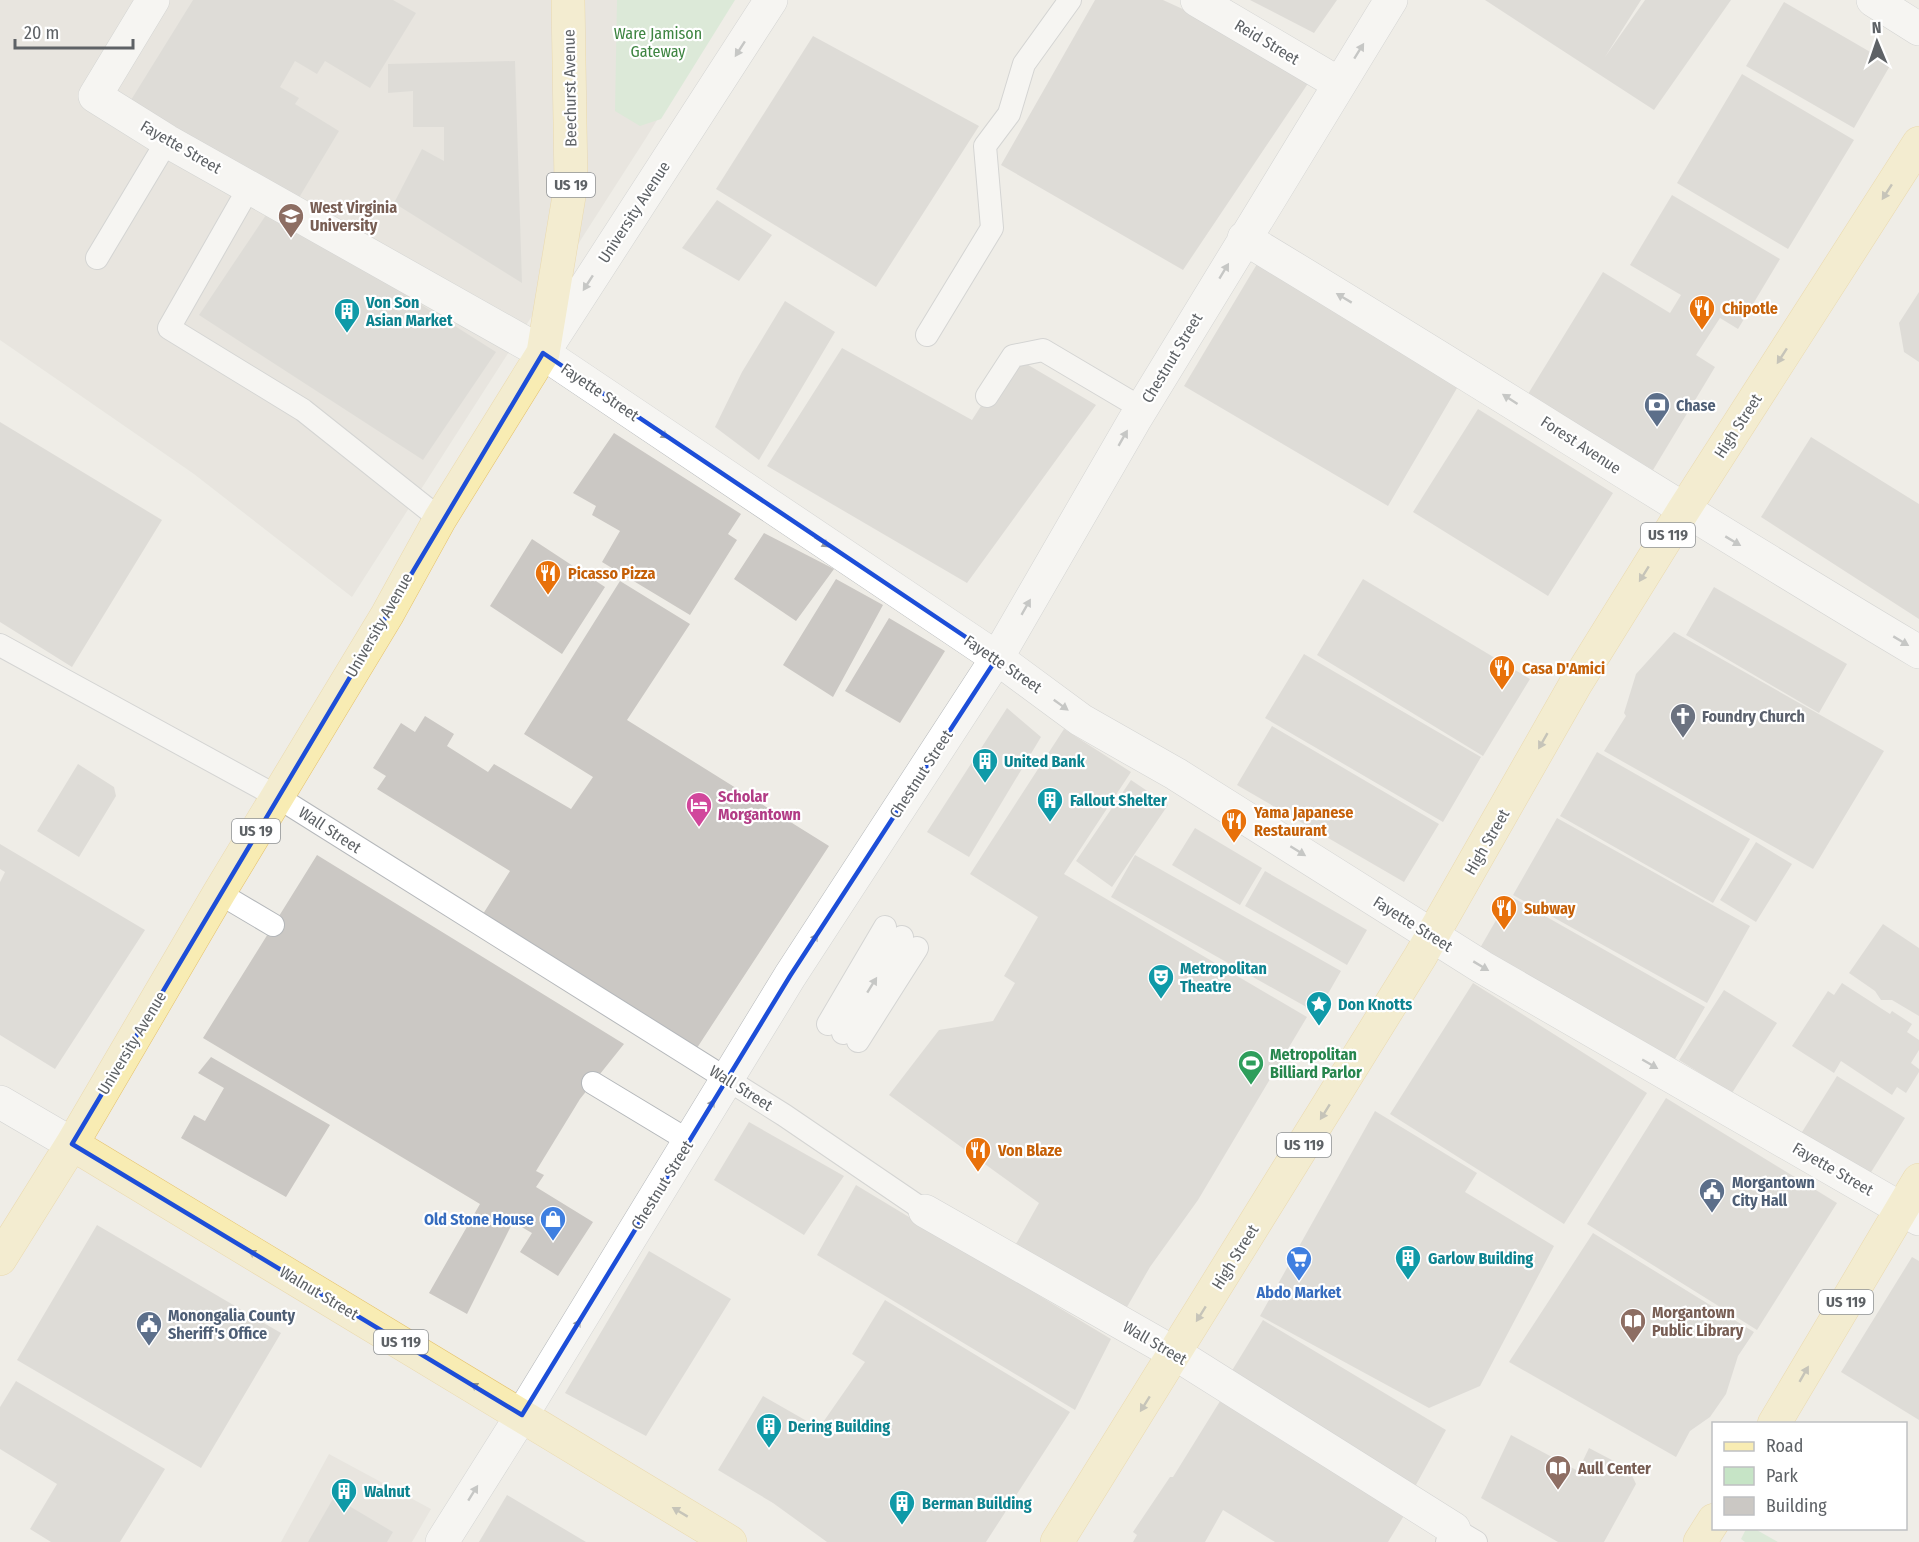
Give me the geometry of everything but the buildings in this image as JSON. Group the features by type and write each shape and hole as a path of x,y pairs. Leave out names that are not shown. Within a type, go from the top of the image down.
{"main road":[{"name":"Beechurst Avenue","path":"543,353 571,184 568,0"},
{"name":"High Street","path":"1058,1542 1432,937 1575,685 1683,511 1919,143"},
{"name":"University Avenue","path":"0,1259 72,1144 276,796 387,615 440,519 543,353"},
{"name":"Walnut Street","path":"72,1144 730,1542"},
{"name":"US 119","path":"1775,1422 1911,1214 1919,1180"},
{"path":"1700,1542 1712,1522"}],"street":[{"name":"Fayette Street","path":"153,0 95,96 167,141 543,353 997,658 1081,720 1176,774 1432,937 1911,1214"},
{"name":"University Avenue","path":"543,353 771,0"},
{"name":"Reid Street","path":"1197,0 1338,83"},
{"name":"Chestnut Street","path":"442,1542 790,975 997,658 1141,408 1338,83 1391,0"},
{"path":"1874,0 1919,29"},
{"name":"Forest Avenue","path":"1244,238 1499,392 1683,511 1919,652"},
{"name":"Walnut Street","path":"0,1102 72,1144"},
{"name":"Wall Street","path":"925,1211 1176,1354 1459,1538"}],"lane":[{"path":"927,335 992,228 985,146 1009,114 1024,64 1070,0"},
{"path":"96,258 167,141"},
{"path":"250,186 169,328 303,410 440,519"},
{"path":"987,396 1013,356 1043,350 1141,408"},
{"name":"Wall Street","path":"0,645 276,796 784,1115 925,1211"},
{"path":"219,893 273,925"},
{"path":"901,938 843,1033 901,938"},
{"path":"593,1083 689,1141"}],"highlighted area":[{"path":"543,353 997,658 790,976 522,1415 72,1144"}],"shaded area":[{"name":"West Virginia University","path":"0,0 731,0 646,138 352,597 194,474 0,340"},
{"path":"329,1454 431,1509 412,1542 281,1542"}],"green space":[{"name":"Ware Jamison Gateway","path":"617,0 735,0 661,119 640,126 615,111"},
{"path":"1746,1530 1757,1530 1778,1542 1745,1542 1741,1539"}],"place":[{"name":"West Virginia University","path":"291,239"},
{"name":"Chipotle","path":"1702,331"},
{"name":"Von Son Asian Market","path":"347,334"},
{"name":"Chase","path":"1657,428"},
{"name":"Picasso Pizza","path":"548,596"},
{"name":"Casa D'Amici","path":"1502,691"},
{"name":"Foundry Church","path":"1683,739"},
{"name":"United Bank","path":"985,784"},
{"name":"Fallout Shelter","path":"1050,823"},
{"name":"Scholar Morgantown","path":"699,828"},
{"name":"Yama Japanese Restaurant","path":"1234,844"},
{"name":"Subway","path":"1504,931"},
{"name":"Metropolitan Theatre","path":"1161,1000"},
{"name":"Don Knotts","path":"1319,1027"},
{"name":"Metropolitan Billiard Parlor","path":"1251,1086"},
{"name":"Von Blaze","path":"978,1173"},
{"name":"Morgantown City Hall","path":"1712,1214"},
{"name":"Old Stone House","path":"553,1242"},
{"name":"Garlow Building","path":"1408,1281"},
{"name":"Abdo Market","path":"1299,1282"},
{"name":"Morgantown Public Library","path":"1633,1344"},
{"name":"Monongalia County Sheriff's Office","path":"149,1347"},
{"name":"Dering Building","path":"769,1449"},
{"name":"Aull Center","path":"1558,1491"},
{"name":"Walnut","path":"344,1514"},
{"name":"Berman Building","path":"902,1526"}]}
